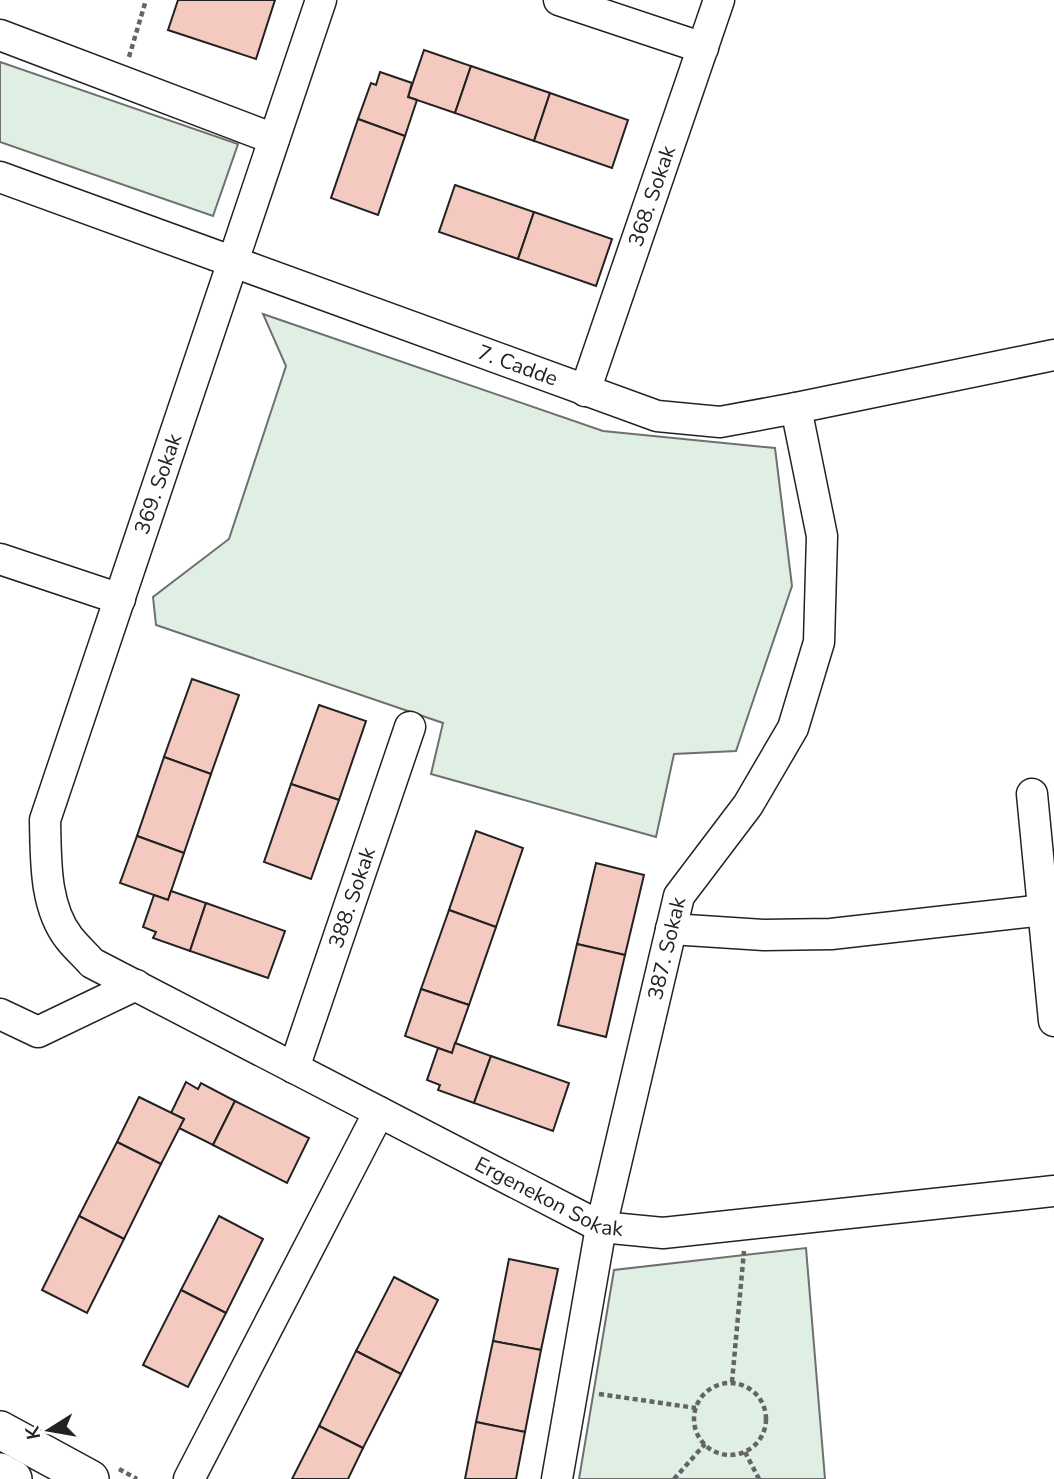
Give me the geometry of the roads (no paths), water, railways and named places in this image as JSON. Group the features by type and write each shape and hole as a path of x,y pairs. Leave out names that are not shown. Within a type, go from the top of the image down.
{"main road":[{"path":"0,1430 90,1479"},
{"path":"0,1472 13,1479"}],"street":[{"name":"369. Sokak","path":"92,963 68,936 52,902 46,860 46,820 321,0"},
{"path":"559,0 703,48"},
{"name":"368. Sokak","path":"585,391 719,0"},
{"path":"0,35 274,139"},
{"name":"7. Cadde","path":"0,177 657,416 720,422 1054,355"},
{"name":"387. Sokak","path":"557,1479 601,1227 679,896 748,805 793,728 819,642 822,536 796,408"},
{"path":"0,559 120,599"},
{"name":"388. Sokak","path":"294,1068 410,727"},
{"path":"1032,794 1054,1021"},
{"path":"671,929 764,935 831,934 1043,910"},
{"name":"Ergenekon Sokak","path":"92,963 601,1227 663,1233 1054,1191"},
{"path":"0,1014 38,1032 136,985"},
{"path":"189,1479 379,1112"}]}
